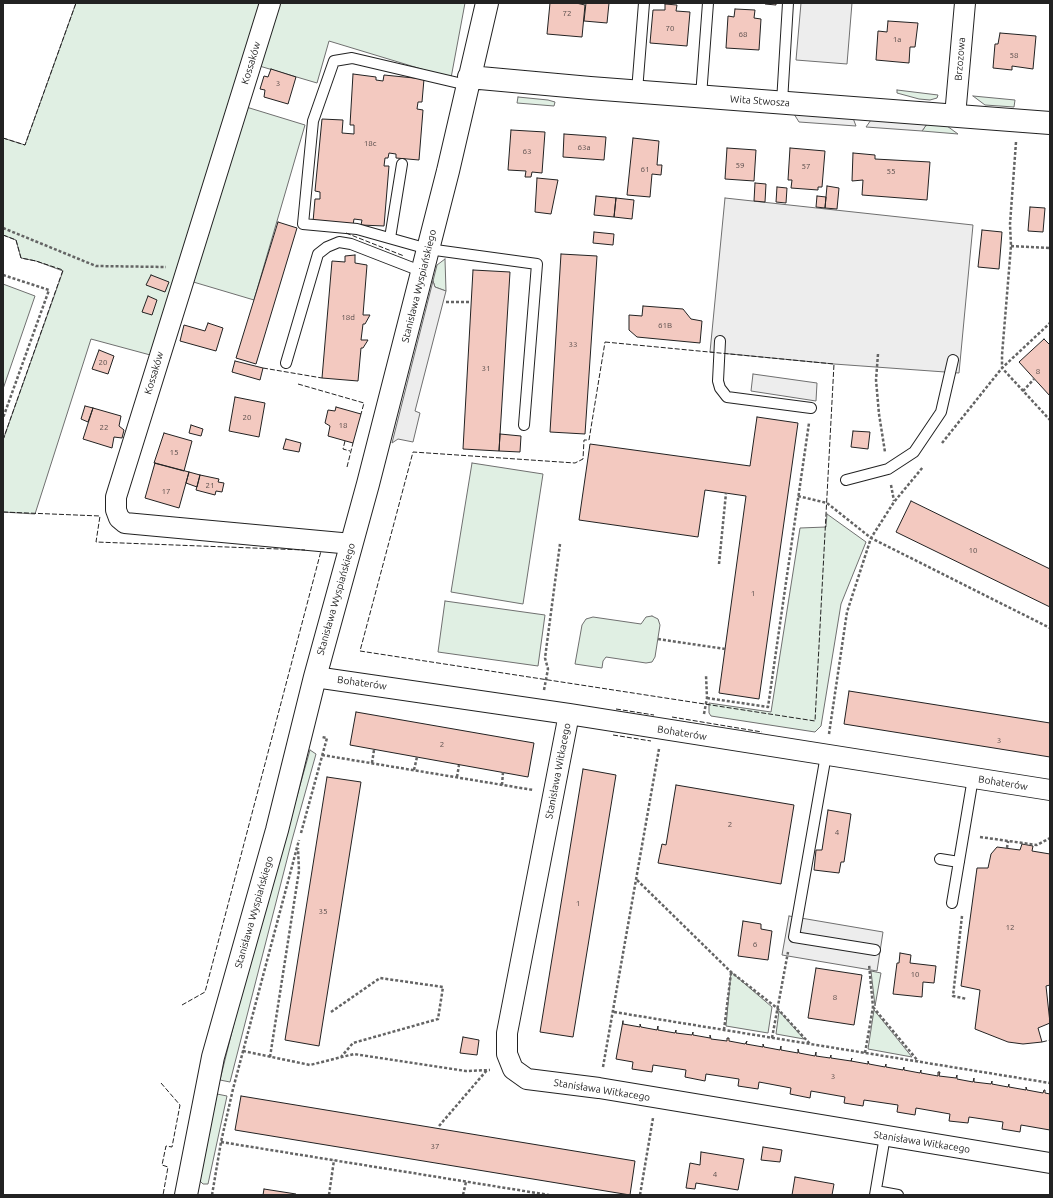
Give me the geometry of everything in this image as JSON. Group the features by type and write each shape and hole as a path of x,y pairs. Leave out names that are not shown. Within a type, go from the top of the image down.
{"street":[{"name":"Kossaków","path":"270,3 186,268 116,497 119,518 126,524 352,544"},
{"name":"Stanisława Wyspiańskiego","path":"186,1195 213,1057 278,830 315,677 352,544 448,171 468,81 488,3"},
{"name":"Brzozowa","path":"955,116 966,3"},
{"name":"Wita Stwosza","path":"468,81 637,91 1050,122"},
{"name":"Bohaterów","path":"315,677 569,714 662,730 827,746 973,778 1050,790"},
{"name":"Stanisława Witkacego","path":"569,714 508,1033 507,1054 513,1069 527,1078 599,1088 1050,1163"}],"lane":[{"path":"637,91 644,3"},
{"path":"701,96 708,3"},
{"path":"782,102 788,3"},
{"path":"468,81 352,58 334,61 313,121 303,224 357,229 428,249 536,264 524,425"},
{"path":"390,238 402,164"},
{"path":"286,363 318,254 327,247 339,242 351,244 422,272"},
{"path":"720,341 718,381 720,388 727,398 811,408"},
{"path":"846,480 888,469 914,452 942,412 953,360"},
{"path":"827,746 794,938 871,950"},
{"path":"952,903 973,778"},
{"path":"940,859 959,862"},
{"path":"885,1136 875,1193 898,1195"}],"path":[{"path":"1016,141 1010,224 1011,246 1002,368 1050,420"},
{"path":"3,228 96,266 186,268"},
{"path":"1011,246 1050,248"},
{"path":"3,275 49,290 3,418"},
{"path":"446,302 471,302"},
{"path":"938,447 1002,368 1050,323"},
{"path":"878,354 876,380 879,414 894,502"},
{"path":"1023,391 1034,379"},
{"path":"707,698 768,707 811,408"},
{"path":"827,746 847,612 871,538 894,502 924,465"},
{"path":"719,564 726,493"},
{"path":"798,496 827,502 871,538 1050,628"},
{"path":"543,694 548,669 545,658 560,544"},
{"path":"658,639 725,648"},
{"path":"704,719 707,698 706,675"},
{"path":"599,1088 614,1012 662,730"},
{"path":"212,1195 222,1142 243,1051 327,738"},
{"path":"372,763 374,750"},
{"path":"322,755 553,794"},
{"path":"414,770 417,757"},
{"path":"457,777 459,765"},
{"path":"502,785 503,772"},
{"path":"979,837 1037,845 1050,838"},
{"path":"1007,848 1008,841"},
{"path":"270,1057 299,871 298,845"},
{"path":"636,880 731,972 777,1008 810,1044"},
{"path":"772,1038 786,956 794,938"},
{"path":"865,1053 873,1007 871,950"},
{"path":"724,1030 731,972"},
{"path":"331,1012 380,978 443,987 438,1019 354,1043 341,1057"},
{"path":"873,1007 918,1062"},
{"path":"614,1012 1050,1083"},
{"path":"243,1051 310,1065 354,1054 466,1071 513,1069"},
{"path":"439,1126 488,1070"},
{"path":"640,1195 656,1098"},
{"path":"222,1142 549,1195"},
{"path":"329,1195 334,1160"},
{"path":"463,1195 466,1182"}],"green space":[{"path":"76,3 264,3 154,356 91,339 35,514 3,512 3,440 63,271 36,261 21,258 16,240 3,235 3,138 25,145"},
{"path":"276,3 465,3 451,78 329,41 317,83 256,65"},
{"path":"897,90 938,95 937,98 930,100 919,99 897,93"},
{"path":"973,96 1015,100 1014,107 985,105"},
{"path":"518,97 555,102 554,106 517,103"},
{"path":"243,106 305,125 254,300 190,281"},
{"path":"927,124 947,126 958,134 922,131"},
{"path":"445,259 446,291 435,287 433,281 437,265"},
{"path":"3,284 35,296 3,389"},
{"path":"472,463 543,474 523,604 451,592"},
{"path":"827,514 866,542 841,604 821,726 815,732 711,716 709,713 709,703 771,712 800,528 826,527"},
{"path":"445,601 545,615 538,666 438,652"},
{"path":"652,616 658,619 660,625 655,657 652,662 646,663 606,657 603,661 602,668 575,664 582,625 586,619 593,617 641,624 646,617"},
{"path":"310,750 316,754 292,840 230,1082 220,1080 242,991"},
{"path":"871,971 881,973 875,1006"},
{"path":"731,972 772,1007 768,1033 726,1026"},
{"path":"874,1010 912,1057 868,1049"},
{"path":"779,1011 804,1039 776,1034"},
{"path":"217,1094 227,1096 208,1184 203,1184 199,1180"}],"shaded area":[{"path":"801,3 852,3 847,64 796,60"},
{"path":"794,114 853,118 856,126 799,122"},
{"path":"871,120 927,124 922,131 866,127"},
{"path":"725,198 973,225 959,373 834,364 710,352"},
{"path":"433,281 435,287 446,291 415,411 420,413 413,442 398,439 392,443"},
{"path":"753,374 817,383 816,401 751,391"},
{"path":"789,916 883,932 877,971 782,955"}],"building":[{"path":"550,3 576,3 585,5 582,37 547,34"},
{"path":"586,3 609,3 607,23 584,21"},
{"path":"776,3 776,5 765,4"},
{"path":"665,4 677,5 676,11 690,12 687,46 650,43 653,10 665,10"},
{"path":"735,9 755,10 754,18 761,19 759,50 726,48 728,16 734,17"},
{"path":"888,21 918,23 915,47 910,47 909,63 876,60 878,31 887,32"},
{"path":"1000,33 1036,36 1033,69 1012,66 1012,70 993,68 995,44 998,44"},
{"path":"271,69 296,77 288,104 264,97 265,90 260,89 264,76 268,77"},
{"path":"353,74 376,77 376,80 383,81 384,75 424,79 422,102 418,102 417,109 423,110 419,160 396,158 396,154 389,153 388,158 385,158 384,166 389,166 384,226 361,225 362,220 354,219 353,225 313,222 315,199 320,199 320,192 315,191 322,119 343,120 342,133 354,134 354,125 350,125"},
{"path":"511,130 545,132 542,173 532,172 531,177 525,177 526,171 508,170"},
{"path":"564,134 606,137 604,160 563,157"},
{"path":"633,138 659,141 657,165 662,165 661,175 652,174 650,197 627,195"},
{"path":"727,148 756,150 754,181 725,179"},
{"path":"790,148 825,151 822,187 818,187 818,190 791,188 792,180 788,180"},
{"path":"853,153 875,155 875,159 930,162 927,200 862,195 863,180 852,181"},
{"path":"537,178 558,180 551,214 535,212"},
{"path":"755,183 766,184 765,202 754,201"},
{"path":"827,186 839,188 837,209 825,208"},
{"path":"777,187 787,188 786,203 776,202"},
{"path":"596,196 616,198 614,217 594,215"},
{"path":"817,196 826,197 825,208 816,207"},
{"path":"616,198 634,200 632,219 614,217"},
{"path":"1030,207 1045,208 1043,232 1028,231"},
{"path":"278,222 297,228 256,364 236,358"},
{"path":"982,230 1002,232 999,269 978,267"},
{"path":"594,232 614,234 613,245 593,243"},
{"path":"561,254 597,256 585,434 550,432"},
{"path":"355,255 355,263 367,265 363,315 370,315 365,324 363,324 361,340 368,340 363,348 361,348 358,381 322,378 332,261 345,262 345,256"},
{"path":"473,270 510,272 499,451 463,449"},
{"path":"151,275 169,282 165,292 146,285"},
{"path":"148,296 157,300 152,315 142,312"},
{"path":"643,306 683,309 691,319 702,321 700,343 637,337 629,330 629,315 642,316"},
{"path":"208,323 223,328 216,351 180,341 184,325 205,331"},
{"path":"1044,339 1050,345 1050,396 1019,362"},
{"path":"99,350 114,356 108,374 92,369"},
{"path":"235,361 263,368 260,380 232,372"},
{"path":"235,397 265,403 259,437 229,431"},
{"path":"85,406 93,408 88,422 81,419"},
{"path":"336,407 361,414 353,443 328,436 330,426 325,423 328,410 335,411"},
{"path":"93,408 121,416 119,426 124,430 122,438 114,437 112,448 83,439"},
{"path":"757,417 798,423 759,699 719,693 746,496 705,490 698,537 579,520 590,444 750,466"},
{"path":"191,425 203,429 201,436 189,433"},
{"path":"853,431 870,432 868,449 851,447"},
{"path":"164,433 192,441 184,471 154,463"},
{"path":"500,434 521,436 520,452 499,451"},
{"path":"286,439 301,443 299,452 283,449"},
{"path":"155,463 189,472 179,508 145,498"},
{"path":"189,472 200,475 197,487 186,483"},
{"path":"200,475 219,479 218,482 224,483 222,492 216,491 215,495 196,490"},
{"path":"911,501 1050,569 1050,607 896,532"},
{"path":"849,691 1050,723 1050,757 844,724"},
{"path":"356,712 534,743 528,777 350,745"},
{"path":"583,769 616,775 573,1037 540,1032"},
{"path":"327,777 361,782 319,1046 285,1040"},
{"path":"676,785 794,805 781,884 658,863 662,844 666,845"},
{"path":"828,810 851,814 844,862 841,862 839,873 814,870 816,850 822,850"},
{"path":"1022,844 1033,846 1032,851 1050,854 1050,985 1046,986 1050,1023 1038,1028 1042,1042 1023,1044 1008,1042 975,1029 980,990 961,986 977,868 988,868 991,854 997,847 1020,850"},
{"path":"743,921 761,924 761,929 772,931 768,960 738,956"},
{"path":"900,953 911,955 910,963 936,966 934,983 923,982 922,997 893,994 897,963 899,963"},
{"path":"816,968 862,975 854,1025 808,1018"},
{"path":"623,1021 623,1024 640,1027 640,1024 641,1027 657,1030 658,1026 658,1030 675,1033 676,1030 676,1033 692,1035 693,1032 693,1035 710,1038 710,1035 711,1039 727,1041 727,1038 729,1038 729,1041 745,1044 747,1041 746,1044 763,1047 763,1044 764,1047 780,1050 781,1046 781,1050 798,1053 798,1049 799,1053 815,1056 816,1052 816,1056 830,1058 831,1055 831,1058 868,1064 868,1061 869,1064 885,1067 886,1064 886,1067 903,1070 904,1067 904,1070 920,1073 921,1070 921,1073 938,1076 938,1072 940,1072 939,1076 956,1078 957,1075 957,1079 973,1082 974,1078 974,1082 991,1084 992,1081 992,1084 1008,1087 1009,1084 1009,1087 1026,1090 1026,1087 1027,1090 1043,1093 1045,1090 1045,1093 1050,1094 1050,1130 1021,1125 1020,1132 1002,1129 1003,1122 969,1117 968,1123 949,1121 950,1114 916,1108 915,1115 897,1112 898,1105 864,1100 863,1106 844,1103 845,1097 811,1091 810,1098 790,1094 791,1088 759,1082 758,1089 738,1086 739,1079 706,1074 705,1081 685,1077 686,1070 653,1065 652,1072 632,1069 633,1062 616,1059"},
{"path":"463,1037 479,1040 477,1055 460,1053"},
{"path":"241,1096 635,1161 630,1195 235,1130"},
{"path":"763,1147 782,1150 780,1162 761,1160"},
{"path":"701,1152 744,1159 738,1190 696,1183 695,1189 686,1188 690,1163 700,1165"},
{"path":"795,1177 834,1184 832,1195 792,1195"},
{"path":"264,1189 296,1194 296,1195 263,1195"}],"fence":[{"path":"3,138 25,145 76,3"},
{"path":"346,233 404,256"},
{"path":"3,235 16,240 21,258 36,261 63,270 3,440"},
{"path":"605,342 834,364 815,721 360,651 413,452 575,463 583,459 584,440 589,440 605,342"},
{"path":"263,368 322,378"},
{"path":"298,384 364,403 361,414"},
{"path":"345,441 343,449 350,451"},
{"path":"347,467 353,443"},
{"path":"3,512 100,516 96,542 305,550"},
{"path":"182,1005 205,992 321,551"},
{"path":"616,709 654,715"},
{"path":"672,717 762,732"},
{"path":"613,735 651,741"},
{"path":"1042,1042 1050,1040"},
{"path":"161,1083 180,1105 172,1147 166,1146 162,1165 168,1167 163,1195"}]}
